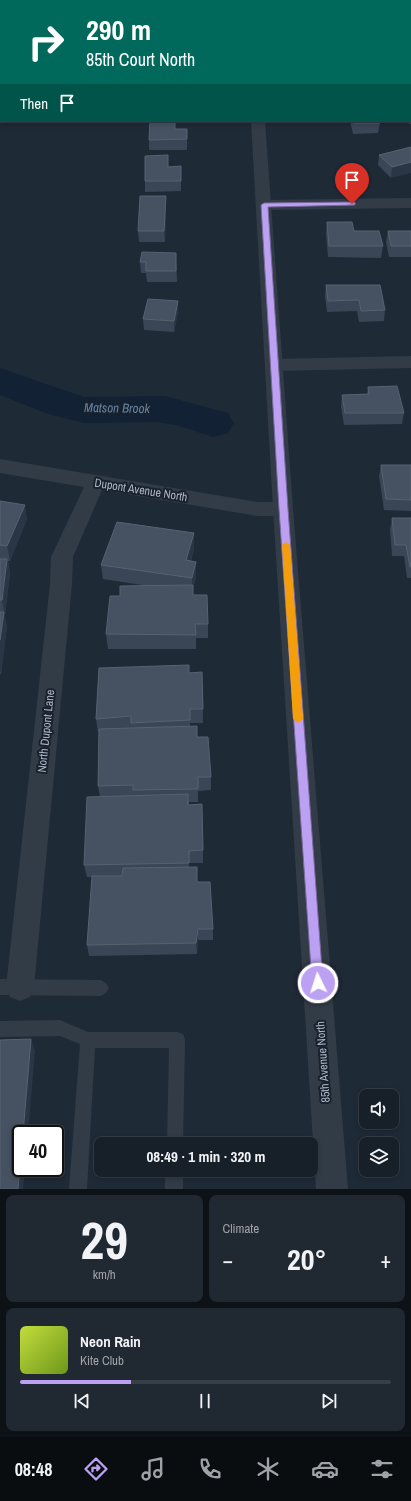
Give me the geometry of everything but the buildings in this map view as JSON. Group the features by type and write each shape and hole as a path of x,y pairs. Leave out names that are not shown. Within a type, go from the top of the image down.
{"street":[{"name":"85th Avenue North","path":"258,122 275,364 283,509 332,1189"},
{"path":"264,205 411,203"},
{"path":"275,364 411,362"},
{"name":"Dupont Avenue North","path":"0,466 258,509 283,509"},
{"name":"North Dupont Lane","path":"10,987 61,584 62,557 96,482"}],"lane":[{"path":"10,987 101,988"},
{"path":"0,1029 60,1028 88,1040 177,1040 175,1137"},
{"path":"78,1189 88,1040"},
{"path":"174,1177 174,1189"}],"waterway":[{"name":"Matson Brook","path":"0,381 73,408 92,411 156,408 181,412 213,423"}],"slow traffic":[{"path":"286,545 298,719"}],"route":[{"path":"318,983 283,509 264,205 352,204"}]}
